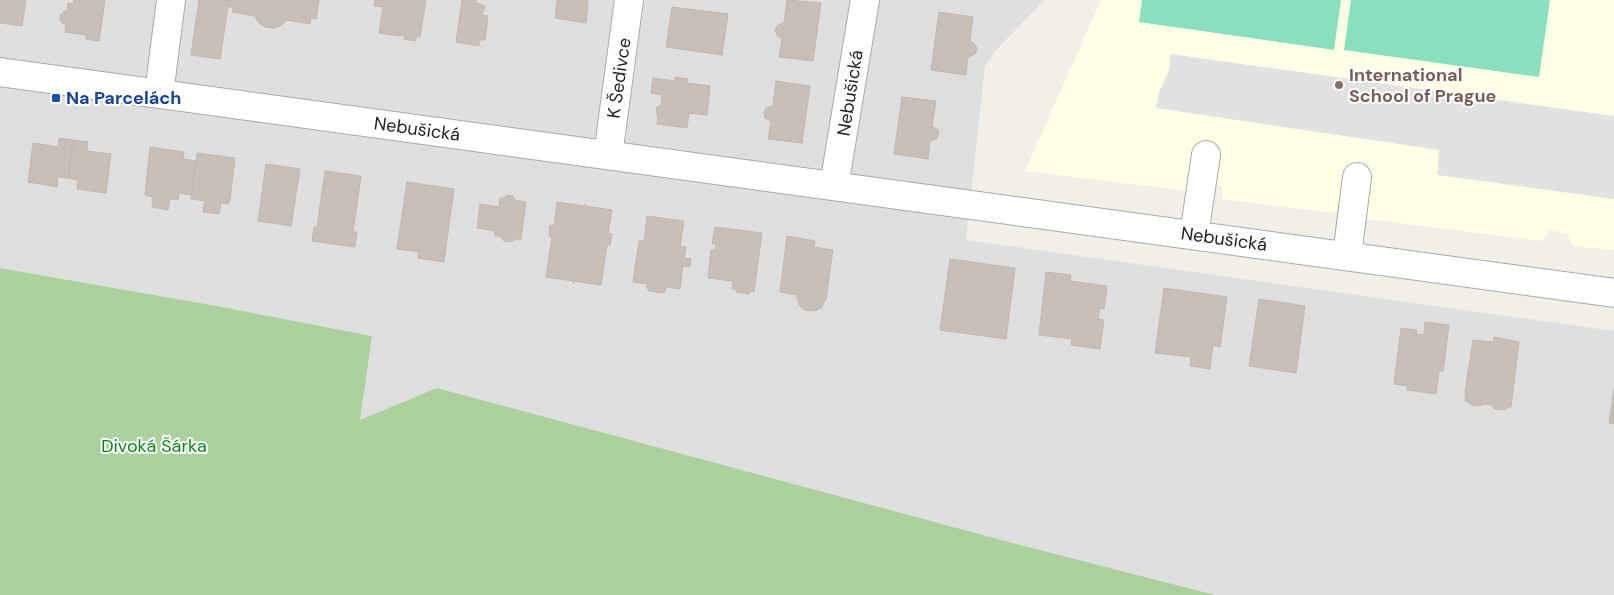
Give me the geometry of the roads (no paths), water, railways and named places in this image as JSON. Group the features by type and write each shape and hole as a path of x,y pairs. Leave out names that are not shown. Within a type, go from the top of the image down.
{"street":[{"path":"158,94 171,0"},
{"name":"K Šedivce","path":"608,155 629,0"},
{"name":"Nebušická","path":"834,186 865,0"},
{"name":"Nebušická","path":"0,72 1614,293"},
{"path":"1194,235 1206,155"},
{"path":"1348,256 1357,177"}],"place":[{"name":"International School of Prague","path":"1339,85"},
{"name":"Na Parcelách","path":"56,98"}],"park label":[{"name":"Divoká Šárka","path":"154,446"}]}
